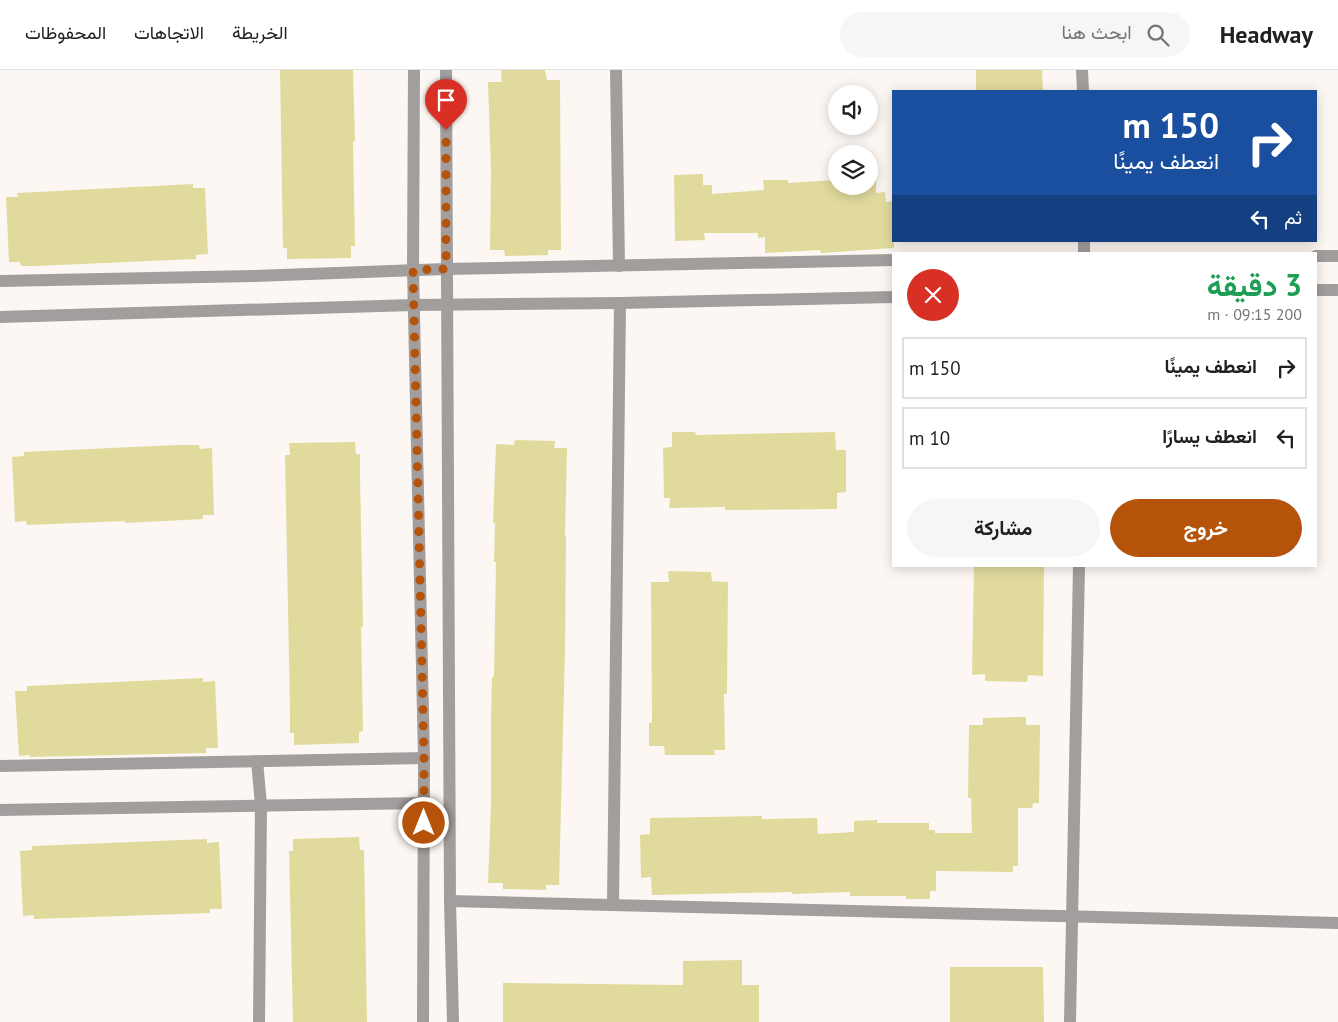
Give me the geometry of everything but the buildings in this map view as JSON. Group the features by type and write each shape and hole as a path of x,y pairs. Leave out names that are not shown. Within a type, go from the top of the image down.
{"street":[{"path":"414,70 413,270 424,758 423,1022"},
{"path":"446,70 450,901 453,1022"},
{"path":"616,70 620,266"},
{"path":"1082,70 1082,90"},
{"path":"1317,256 1338,256"},
{"path":"0,281 254,276 446,269 892,260"},
{"path":"1317,290 1338,290"},
{"path":"0,317 414,305 892,297"},
{"path":"613,905 620,303"},
{"path":"1070,1022 1079,567"},
{"path":"0,766 424,758"},
{"path":"257,761 261,805 259,1022"},
{"path":"0,810 424,803"},
{"path":"450,901 1338,923"}],"route":[{"path":"424,823 413,270 446,269 446,130"}]}
